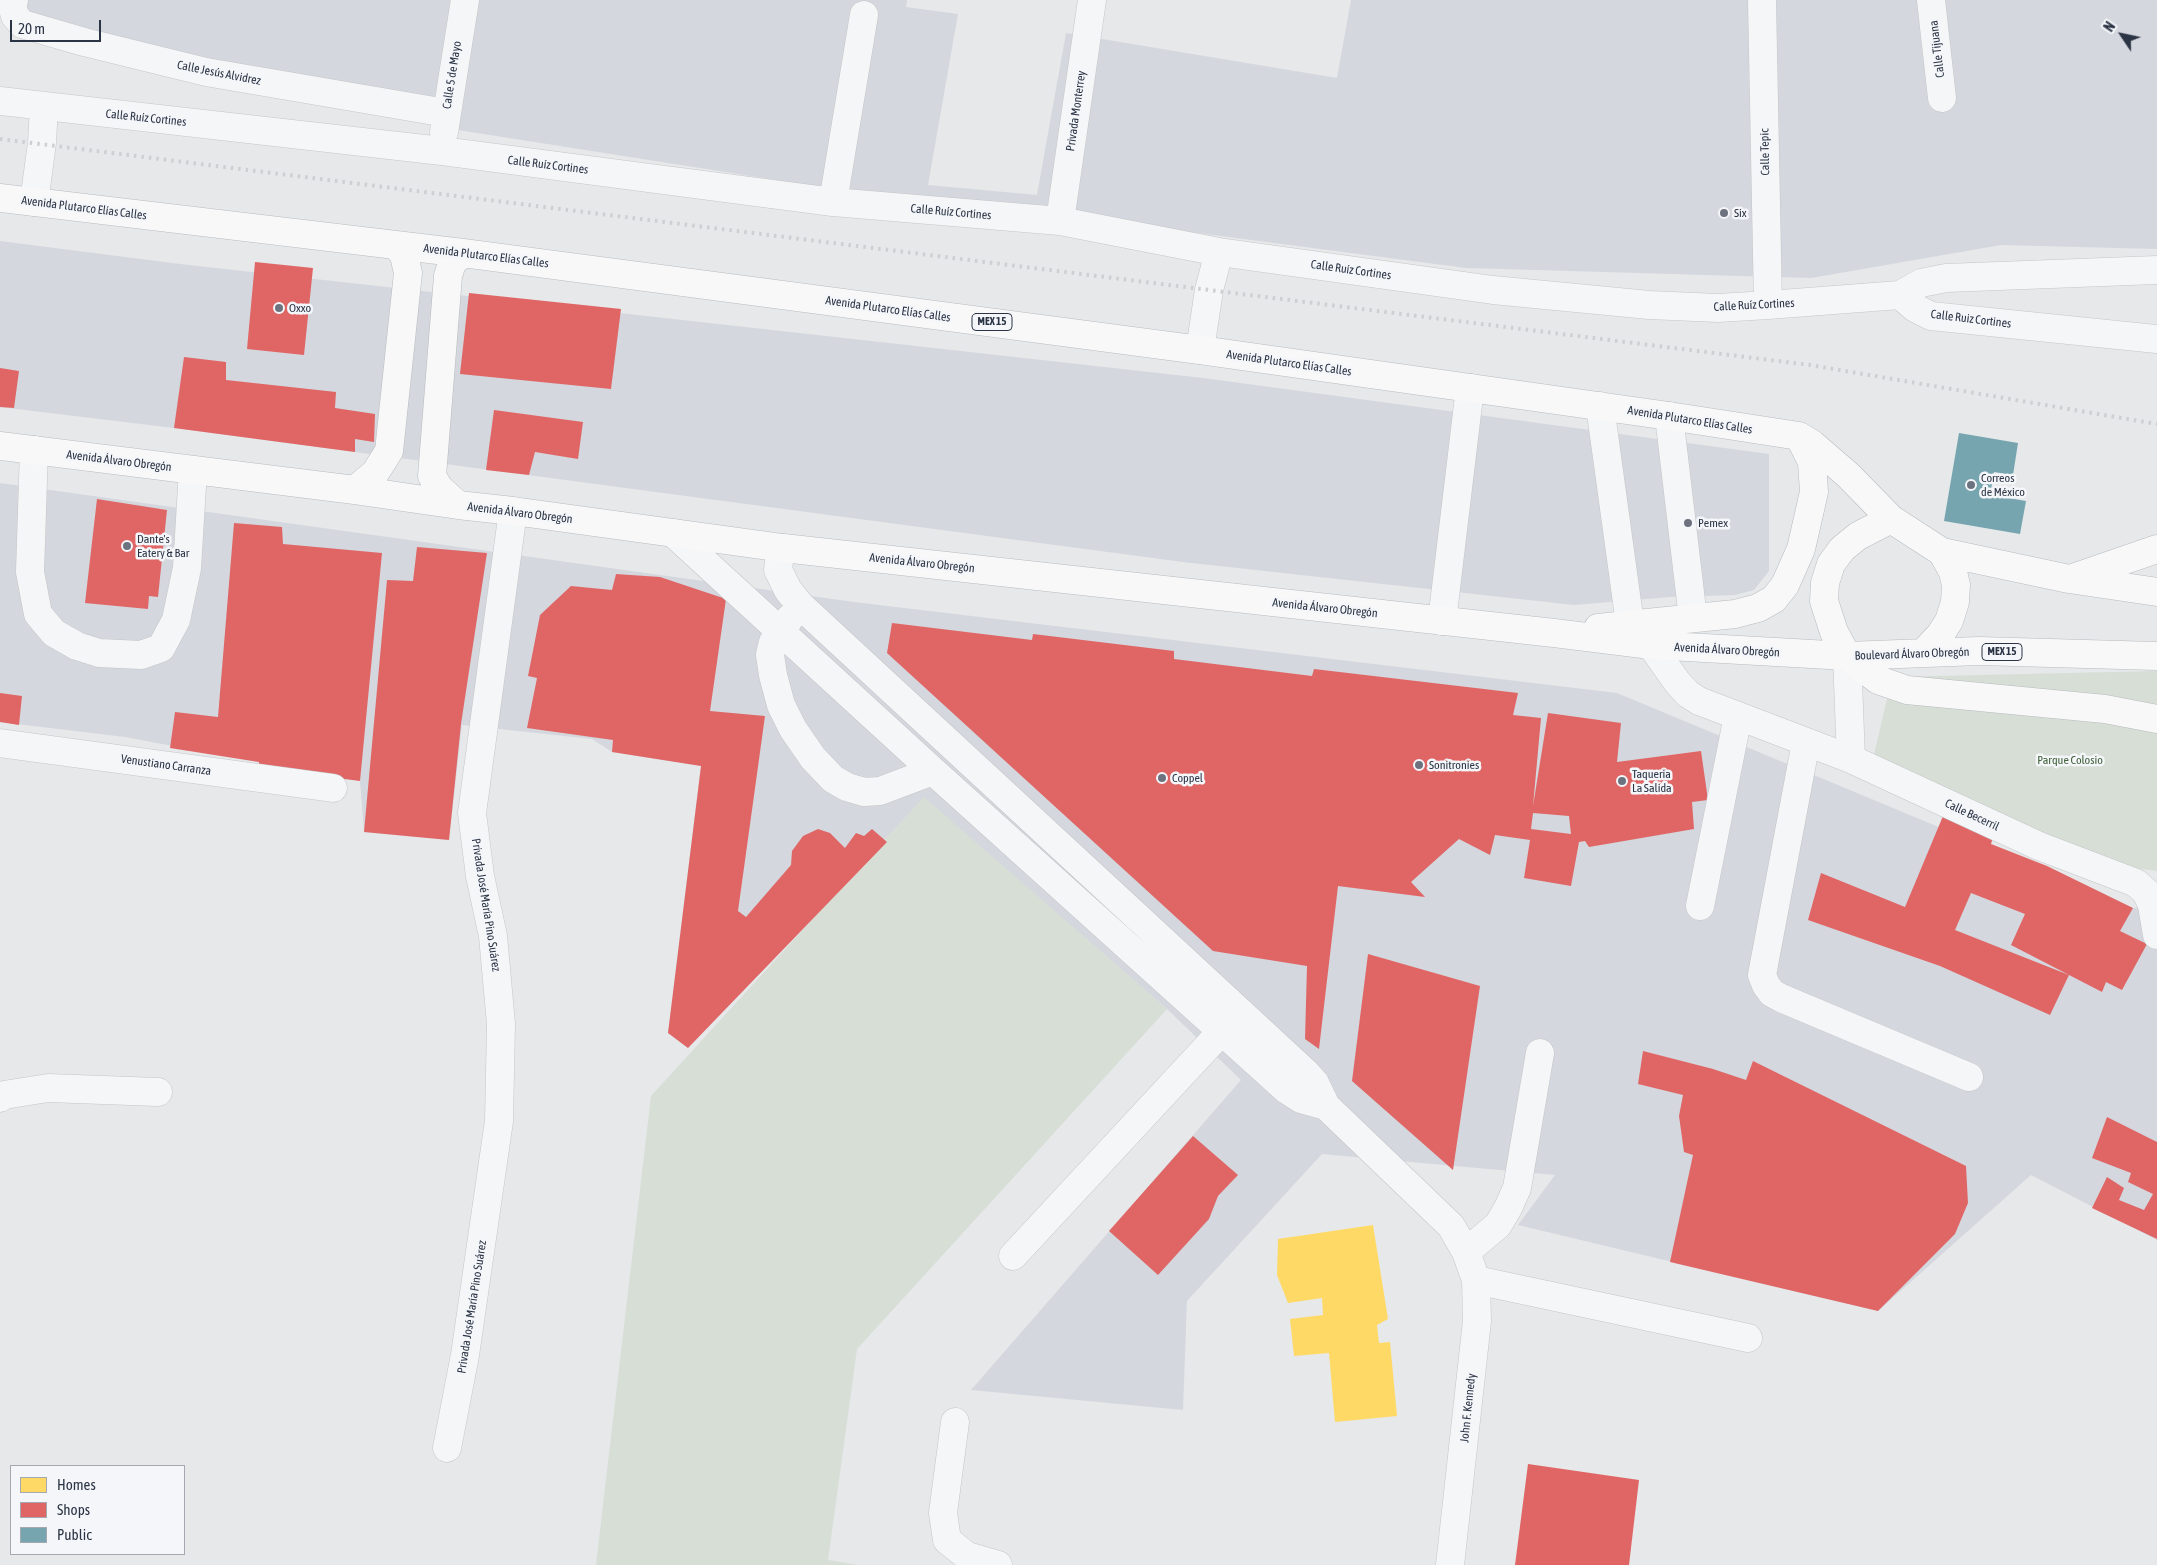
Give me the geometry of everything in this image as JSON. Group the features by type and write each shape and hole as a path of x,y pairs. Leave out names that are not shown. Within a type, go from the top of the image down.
{"highway":[{"name":"Avenida Plutarco Elías Calles","path":"0,198 463,253 1200,350 1799,436 1812,444 1848,475 1891,519 1942,552"},
{"path":"355,490 375,474 389,451 408,273 404,255 396,245"},
{"path":"458,505 439,488 432,476 448,276 452,263 463,253"},
{"path":"1554,633 1735,614 1758,608 1774,599 1785,585 1801,549 1814,492 1812,462 1799,436"},
{"name":"Avenida Álvaro Obregón","path":"0,446 355,490 783,548 1651,645 1847,656"},
{"path":"1891,519 1858,536 1842,549 1832,564 1825,583 1824,601 1828,617 1847,656 1878,680 1907,690 2106,709 2157,719"},
{"path":"2069,579 2157,549"},
{"path":"1923,653 1940,636 1949,620 1954,602 1956,586 1954,572 1942,552"},
{"name":"MEX 15","path":"1942,552 2069,579 2157,592"},
{"name":"Boulevard Álvaro Obregón","path":"1847,656 1979,651 2157,656"}],"street":[{"name":"Calle Jesús Alvidrez","path":"14,0 12,5 15,16 22,24 84,42 206,72 446,113"},
{"name":"Calle 5 de Mayo","path":"442,151 446,113 465,0"},
{"name":"Privada Monterrey","path":"1060,221 1092,0"},
{"name":"Calle Tepic","path":"1762,0 1768,305"},
{"name":"Calle Tijuana","path":"1931,0 1942,98"},
{"path":"833,202 864,15"},
{"name":"Calle Ruíz Cortines","path":"0,101 442,151 833,202 1060,221 1219,252 1493,290 1649,305 1718,308 1900,295"},
{"path":"34,202 42,143 44,107"},
{"path":"1200,350 1209,290 1219,252"},
{"path":"1900,295 1921,283 1946,278 2157,270"},
{"name":"Calle Ruiz Cortines","path":"1900,295 1915,308 1931,316 2157,338"},
{"path":"1442,621 1470,388"},
{"path":"1600,406 1630,624"},
{"path":"1668,416 1694,618"},
{"path":"34,450 30,572 38,614 54,633 77,646 98,653 141,655 161,648 176,620 188,568 193,470"},
{"name":"Privada José María Pino Suárez","path":"447,1448 465,1355 499,1121 501,1024 493,936 480,876 472,813 513,511"},
{"path":"673,533 933,771 1231,1021"},
{"path":"783,548 778,561 778,570 788,590 800,605 1231,1021"},
{"path":"800,605 779,631 773,642 770,655 781,705 793,729 813,758 833,779 847,787 864,792 880,791 933,771"},
{"name":"Calle Becerril","path":"1651,645 1677,682 1688,694 1700,701 1851,760 2039,846 2136,883 2146,892 2152,905 2157,935"},
{"path":"1847,656 1851,760"},
{"path":"1700,906 1738,716"},
{"path":"1806,742 1762,975 1766,985 1772,994 1968,1077"},
{"name":"Venustiano Carranza","path":"0,743 333,788"},
{"path":"1014,1256 1231,1021"},
{"name":"John F. Kennedy","path":"1231,1021 1288,1090 1301,1099 1326,1106 1451,1226 1466,1252 1476,1280 1477,1320 1450,1565"},
{"path":"1466,1252 1498,1225 1517,1188 1540,1053"},
{"path":"0,1098 48,1088 158,1092"},
{"path":"1476,1280 1748,1338"},
{"path":"955,1422 943,1513 947,1540 967,1556 998,1565"}],"shaded area":[{"path":"26,0 907,0 906,7 958,14 928,185 1037,195 1066,33 1337,78 1351,0 2157,0 2157,249 2001,245 1811,278 1466,268 1098,220 859,193 458,130 461,101 203,64 21,14"},
{"path":"0,241 180,264 1203,378 1769,454 1769,571 1754,590 1735,595 1670,597 1574,605 1183,562 174,428 0,407"},
{"path":"0,483 854,602 1617,693 2133,908 2157,908 2157,1240 2031,1175 1878,1311 1518,1225 1555,1175 1322,1154 1187,1301 1183,1410 971,1390 1241,1080 1167,1009 924,798 688,1048 668,1033 701,766 612,752 592,739 462,725 449,840 364,832 360,781 125,737 0,722"}],"green space":[{"name":"Parque Colosio","path":"2157,671 2157,871 2078,861 1874,755 1892,677"},
{"path":"924,797 1167,1009 857,1349 828,1560 858,1565 596,1565 651,1096"}],"building: Homes":[{"path":"1373,1225 1388,1319 1377,1325 1379,1343 1390,1342 1397,1416 1335,1422 1329,1353 1294,1356 1290,1319 1323,1315 1322,1298 1288,1303 1277,1275 1278,1239"}],"building: Shops":[{"name":"Oxxo","path":"255,262 313,268 304,355 247,349"},
{"path":"469,293 621,309 611,389 460,374"},
{"path":"184,357 226,362 226,380 336,392 335,408 375,414 374,442 355,439 355,452 174,428"},
{"path":"0,368 19,371 14,408 0,407"},
{"path":"494,410 583,422 578,459 535,452 529,475 486,470"},
{"name":"Dante's Eatery & Bar","path":"97,499 167,510 158,597 149,596 148,609 85,603"},
{"path":"234,523 282,527 283,544 382,553 360,781 259,768 259,762 170,748 175,712 218,717"},
{"path":"417,547 487,553 461,724 449,840 364,832 387,580 413,581"},
{"path":"616,574 660,577 726,599 710,711 765,716 738,911 746,917 791,865 792,851 803,836 818,829 830,833 845,848 856,833 864,836 872,829 887,842 688,1048 668,1033 701,766 612,752 613,740 527,728 537,678 528,676 540,615 571,586 612,590"},
{"path":"892,623 1032,640 1033,634 1174,651 1174,659 1312,676 1314,669 1518,693 1513,715 1541,718 1533,806 1548,713 1621,723 1617,762 1701,751 1708,800 1692,802 1694,829 1589,847 1585,841 1579,842 1571,886 1524,878 1530,840 1495,835 1490,855 1459,839 1411,882 1425,897 1338,886 1319,1049 1305,1039 1307,966 1213,951 887,653","holes":["1533,813 1569,816 1571,834 1531,829"]},
{"path":"0,693 22,696 19,725 0,722"},
{"path":"1943,816 1993,837 1991,844 2047,866 2133,908 2120,931 2147,944 2122,990 2106,982 2102,992 2011,945 2025,914 1971,893 1955,930 2069,975 2050,1015 1940,966 1808,920 1821,873 1905,907"},
{"path":"1368,954 1480,986 1453,1170 1352,1081"},
{"path":"1643,1051 1713,1069 1746,1080 1753,1061 1966,1166 1968,1203 1955,1234 1878,1311 1670,1262 1693,1155 1684,1152 1679,1116 1683,1095 1638,1084"},
{"path":"2107,1117 2157,1142 2157,1239 2092,1208 2107,1177 2124,1188 2119,1200 2144,1210 2153,1194 2128,1182 2131,1173 2092,1158"},
{"path":"1193,1136 1238,1175 1218,1196 1209,1219 1158,1275 1109,1231"},
{"path":"1528,1464 1639,1480 1629,1565 1515,1565"}],"building: Public":[{"name":"Correos de México","path":"1959,433 2018,443 2013,475 1994,472 1990,495 2026,501 2020,534 1944,521"}],"railway":[{"path":"0,139 1810,365 2157,424"}],"place":[{"name":"Six","path":"1724,213"},
{"name":"Oxxo","path":"279,308"},
{"name":"Correos de México","path":"1971,485"},
{"name":"Pemex","path":"1688,523"},
{"name":"Dante's Eatery & Bar","path":"127,546"},
{"name":"Sonitronies","path":"1419,765"},
{"name":"Coppel","path":"1162,778"},
{"name":"Taqueria La Salida","path":"1622,781"}]}
